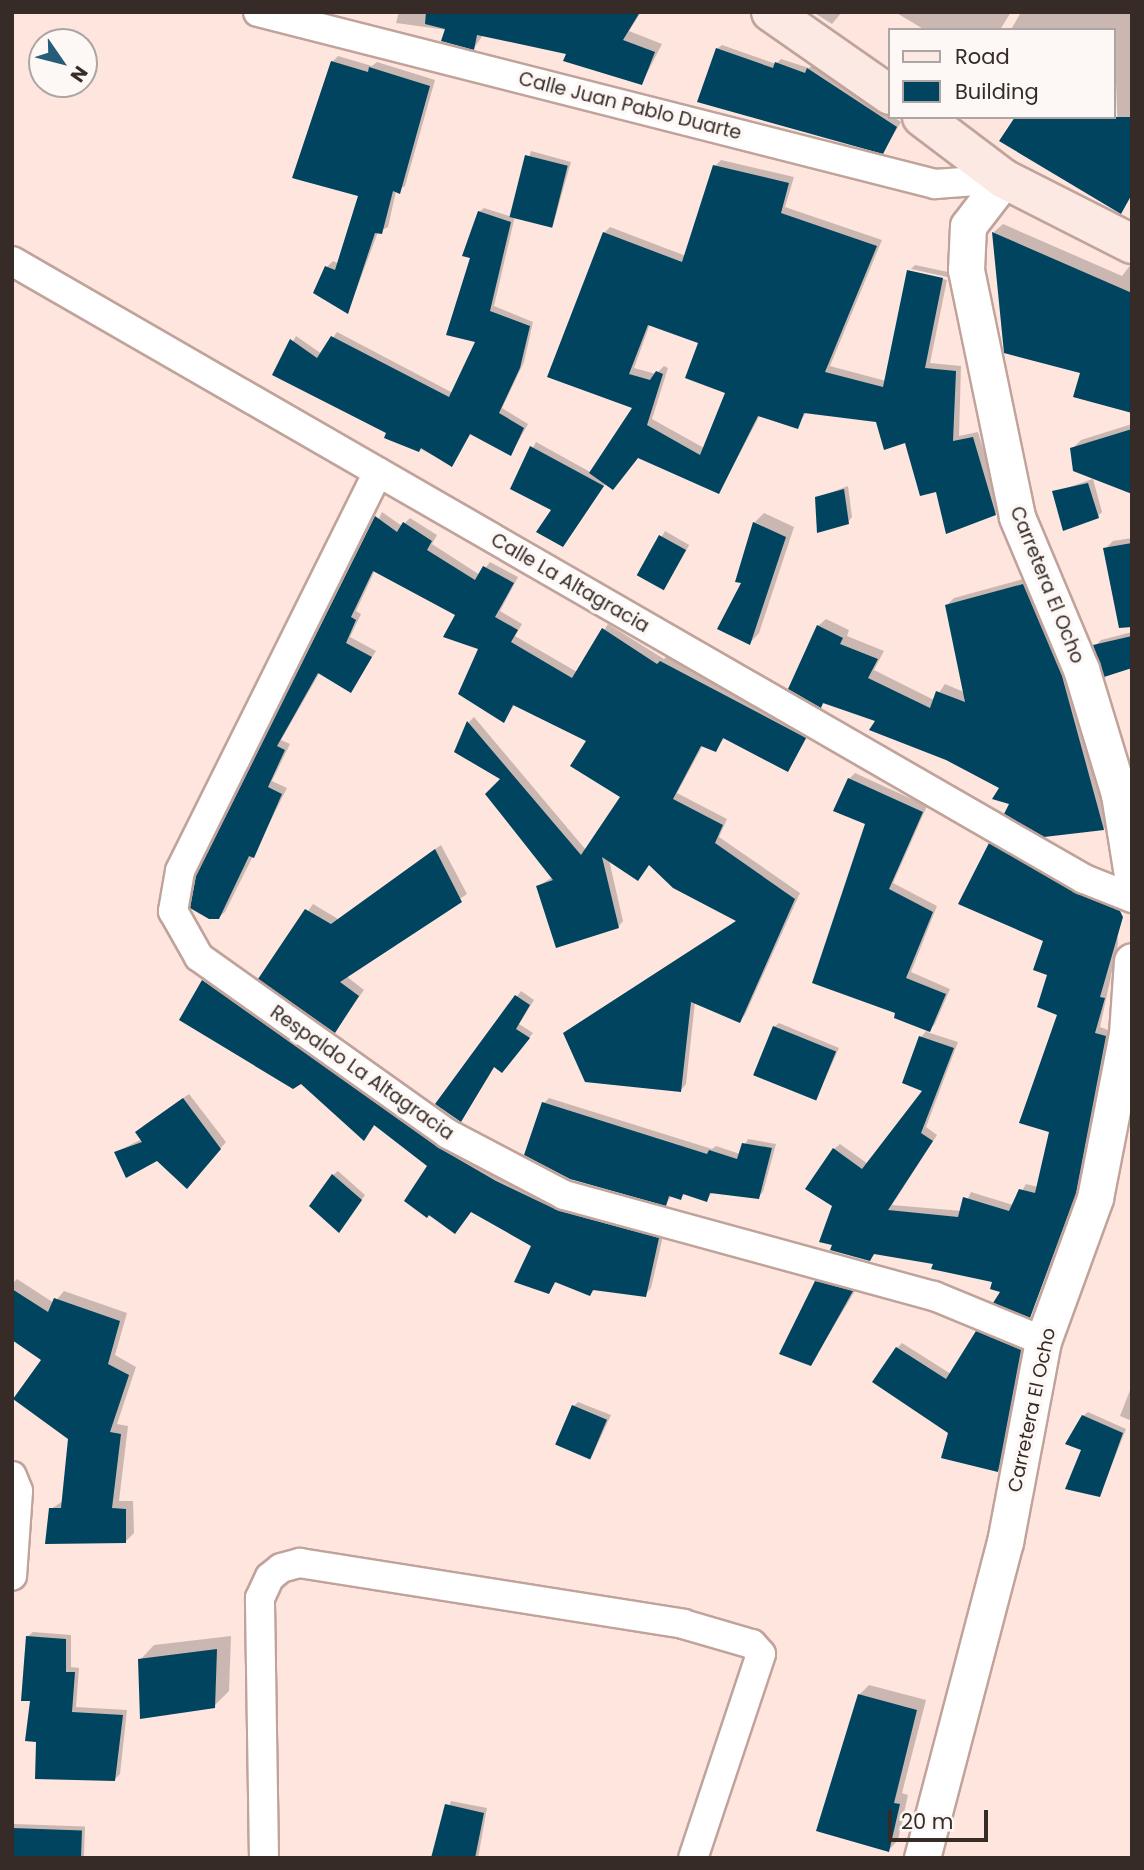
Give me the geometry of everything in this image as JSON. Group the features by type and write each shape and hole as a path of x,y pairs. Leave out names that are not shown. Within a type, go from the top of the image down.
{"main road":[{"path":"771,12 888,94"},
{"path":"925,119 1004,179 1132,244"}],"street":[{"name":"Calle Juan Pablo Duarte","path":"258,12 935,184 1004,179"},
{"name":"Carretera El Ocho","path":"1004,179 968,226 966,270 1017,517 1081,669 1119,794 1132,875"},
{"name":"Calle La Altagracia","path":"12,261 1084,879 1132,898"},
{"name":"Respaldo La Altagracia","path":"378,472 180,871 173,911 199,957 448,1134 564,1195 934,1296 1043,1341"},
{"name":"Carretera El Ocho","path":"922,1858 1005,1542 1043,1341 1095,1198 1127,1034 1132,961"},
{"path":"12,1476 18,1491 12,1576"},
{"path":"264,1858 260,1598 270,1577 281,1568 300,1563 683,1624 752,1644 761,1654 693,1858"}],"building":[{"path":"426,12 640,12 623,40 655,52 642,85 563,61 566,54 477,35 474,50 441,41 445,29 425,24"},
{"path":"716,48 773,68 775,62 805,73 807,68 897,127 883,154 697,102"},
{"path":"331,61 368,72 369,67 430,86 400,194 393,191 382,234 375,233 348,314 313,293 325,266 335,270 358,196 292,178"},
{"path":"1132,117 1132,194 1121,214 999,141 1014,119"},
{"path":"525,155 568,166 552,228 510,217"},
{"path":"713,165 789,183 781,213 877,246 825,372 883,387 907,270 943,278 925,368 956,371 953,441 973,437 996,515 946,534 936,492 920,496 905,443 884,450 876,422 804,413 798,429 758,416 719,494 638,458 613,490 589,473 632,408 547,377 603,232 682,262","holes":["648,325 698,343 685,378 725,393 700,455 647,425 663,374 656,371 650,380 629,374"]},
{"path":"478,211 511,222 490,311 530,326 520,368 499,413 524,428 511,456 470,434 452,467 421,448 419,452 384,438 386,433 272,375 290,339 317,358 331,336 449,397 475,342 446,335 470,258 462,256"},
{"path":"992,232 1132,293 1132,413 1073,397 1080,373 1004,353"},
{"path":"1132,429 1132,494 1073,471 1070,448"},
{"path":"530,446 604,486 563,547 536,532 551,510 510,489"},
{"path":"1088,483 1099,518 1063,531 1052,491"},
{"path":"844,489 849,524 817,533 815,497"},
{"path":"375,516 397,532 403,522 432,541 427,550 475,580 483,566 514,583 495,617 518,630 511,642 572,678 602,628 657,664 660,661 806,738 788,772 723,738 716,752 701,746 673,799 723,825 715,843 795,899 740,1023 691,1002 681,1092 585,1082 563,1033 736,921 673,888 649,865 638,881 602,857 619,928 556,948 536,886 553,880 485,794 500,779 454,752 467,721 581,855 620,797 570,766 586,741 513,705 504,723 458,694 478,649 443,637 455,615 373,571 351,617 356,620 346,643 372,657 351,693 318,673 277,746 285,750 268,787 282,794 254,858 249,856 219,919 209,919 190,908 196,876"},
{"path":"753,522 786,537 750,645 717,629 741,583 735,582"},
{"path":"659,535 686,550 664,590 637,575"},
{"path":"1132,543 1132,627 1119,628 1103,548"},
{"path":"1023,584 1062,676 1104,830 1044,837 1004,814 1009,804 992,799 999,788 946,760 869,730 875,721 823,703 821,708 788,689 817,625 843,638 840,644 878,659 868,678 930,708 936,691 965,702 945,605"},
{"path":"1132,636 1132,668 1104,677 1093,645"},
{"path":"848,778 923,812 889,889 933,912 906,978 946,994 930,1032 894,1018 895,1013 812,983 865,824 833,811"},
{"path":"989,843 1076,893 1120,911 1123,917 1100,997 1105,998 1095,1033 1106,1036 1076,1193 1030,1318 993,1303 1000,1292 990,1289 992,1282 931,1269 933,1264 874,1254 870,1261 830,1250 832,1245 819,1242 832,1206 805,1189 833,1148 862,1169 922,1091 902,1083 919,1036 954,1048 921,1133 933,1141 888,1210 958,1217 963,1197 1009,1211 1019,1189 1035,1193 1049,1132 1019,1123 1057,1015 1037,1007 1047,975 1033,970 1043,941 958,904"},
{"path":"435,849 462,902 340,982 359,996 335,1033 258,979 305,909 331,924"},
{"path":"202,980 439,1148 496,1181 559,1211 659,1238 646,1297 593,1290 590,1296 555,1282 549,1294 514,1282 531,1246 471,1212 455,1234 429,1215 427,1218 404,1201 427,1166 374,1125 364,1141 301,1084 293,1089 179,1020"},
{"path":"515,995 530,1005 516,1029 530,1038 502,1073 494,1067 461,1122 435,1104"},
{"path":"773,1026 836,1051 816,1101 753,1075"},
{"path":"183,1098 221,1149 187,1189 157,1161 126,1178 114,1152 142,1142 135,1132"},
{"path":"542,1102 707,1154 709,1150 737,1159 742,1143 772,1148 759,1199 710,1193 707,1202 683,1194 681,1200 669,1196 666,1206 570,1179 524,1155"},
{"path":"332,1174 362,1200 339,1233 309,1206"},
{"path":"815,1281 853,1291 811,1366 779,1354"},
{"path":"12,1289 48,1312 54,1298 120,1321 108,1364 129,1375 110,1432 121,1434 112,1508 126,1509 126,1543 45,1544 49,1508 61,1508 68,1439 13,1399 41,1360 12,1340"},
{"path":"976,1331 1021,1350 998,1472 941,1458 948,1433 872,1382 896,1347 946,1379"},
{"path":"572,1405 607,1420 590,1459 555,1445"},
{"path":"1082,1415 1123,1433 1100,1497 1065,1489 1081,1450 1065,1444"},
{"path":"26,1636 66,1639 66,1672 75,1672 72,1712 123,1715 115,1781 35,1779 36,1742 25,1741 30,1701 21,1701"},
{"path":"217,1649 215,1708 140,1719 138,1659"},
{"path":"858,1694 917,1710 894,1803 900,1804 889,1852 816,1831"},
{"path":"445,1804 484,1813 475,1858 431,1858"},
{"path":"12,1828 82,1830 81,1858 12,1858"}]}
